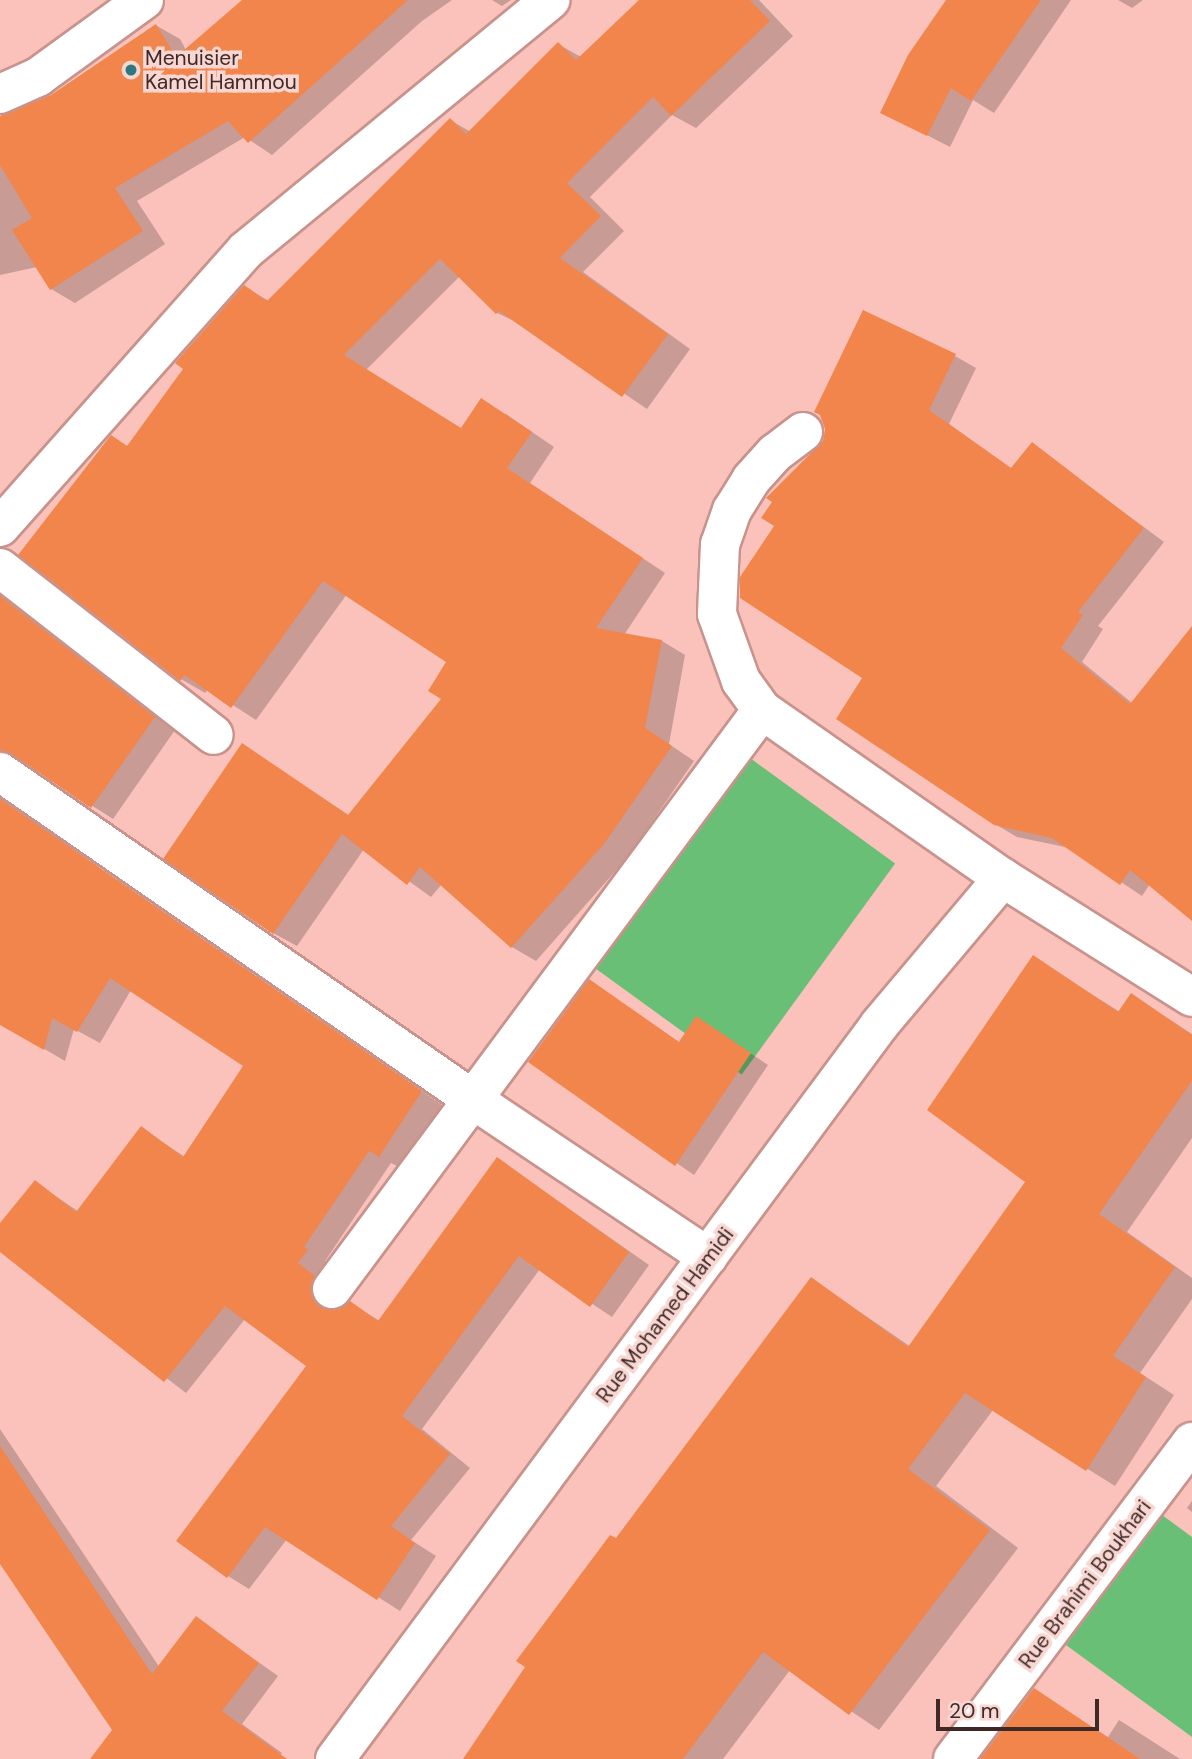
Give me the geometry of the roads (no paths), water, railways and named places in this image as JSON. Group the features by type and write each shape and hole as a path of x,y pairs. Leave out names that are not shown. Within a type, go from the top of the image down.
{"street":[{"path":"0,94 38,77 144,0"},
{"path":"0,527 246,250 550,0"},
{"path":"803,432 775,453 751,480 732,510 720,544 717,614 726,649 762,710 1003,878 1192,997"},
{"path":"0,568 214,735"},
{"path":"332,1289 762,710"},
{"path":"0,772 472,1099 708,1256"},
{"name":"Rue Mohamed Hamidi","path":"335,1759 880,1024 1003,878"},
{"name":"Rue Brahimi Boukhari","path":"953,1759 1192,1442"}],"place":[{"name":"Menuisier Kamel Hammou","path":"131,70"}]}
